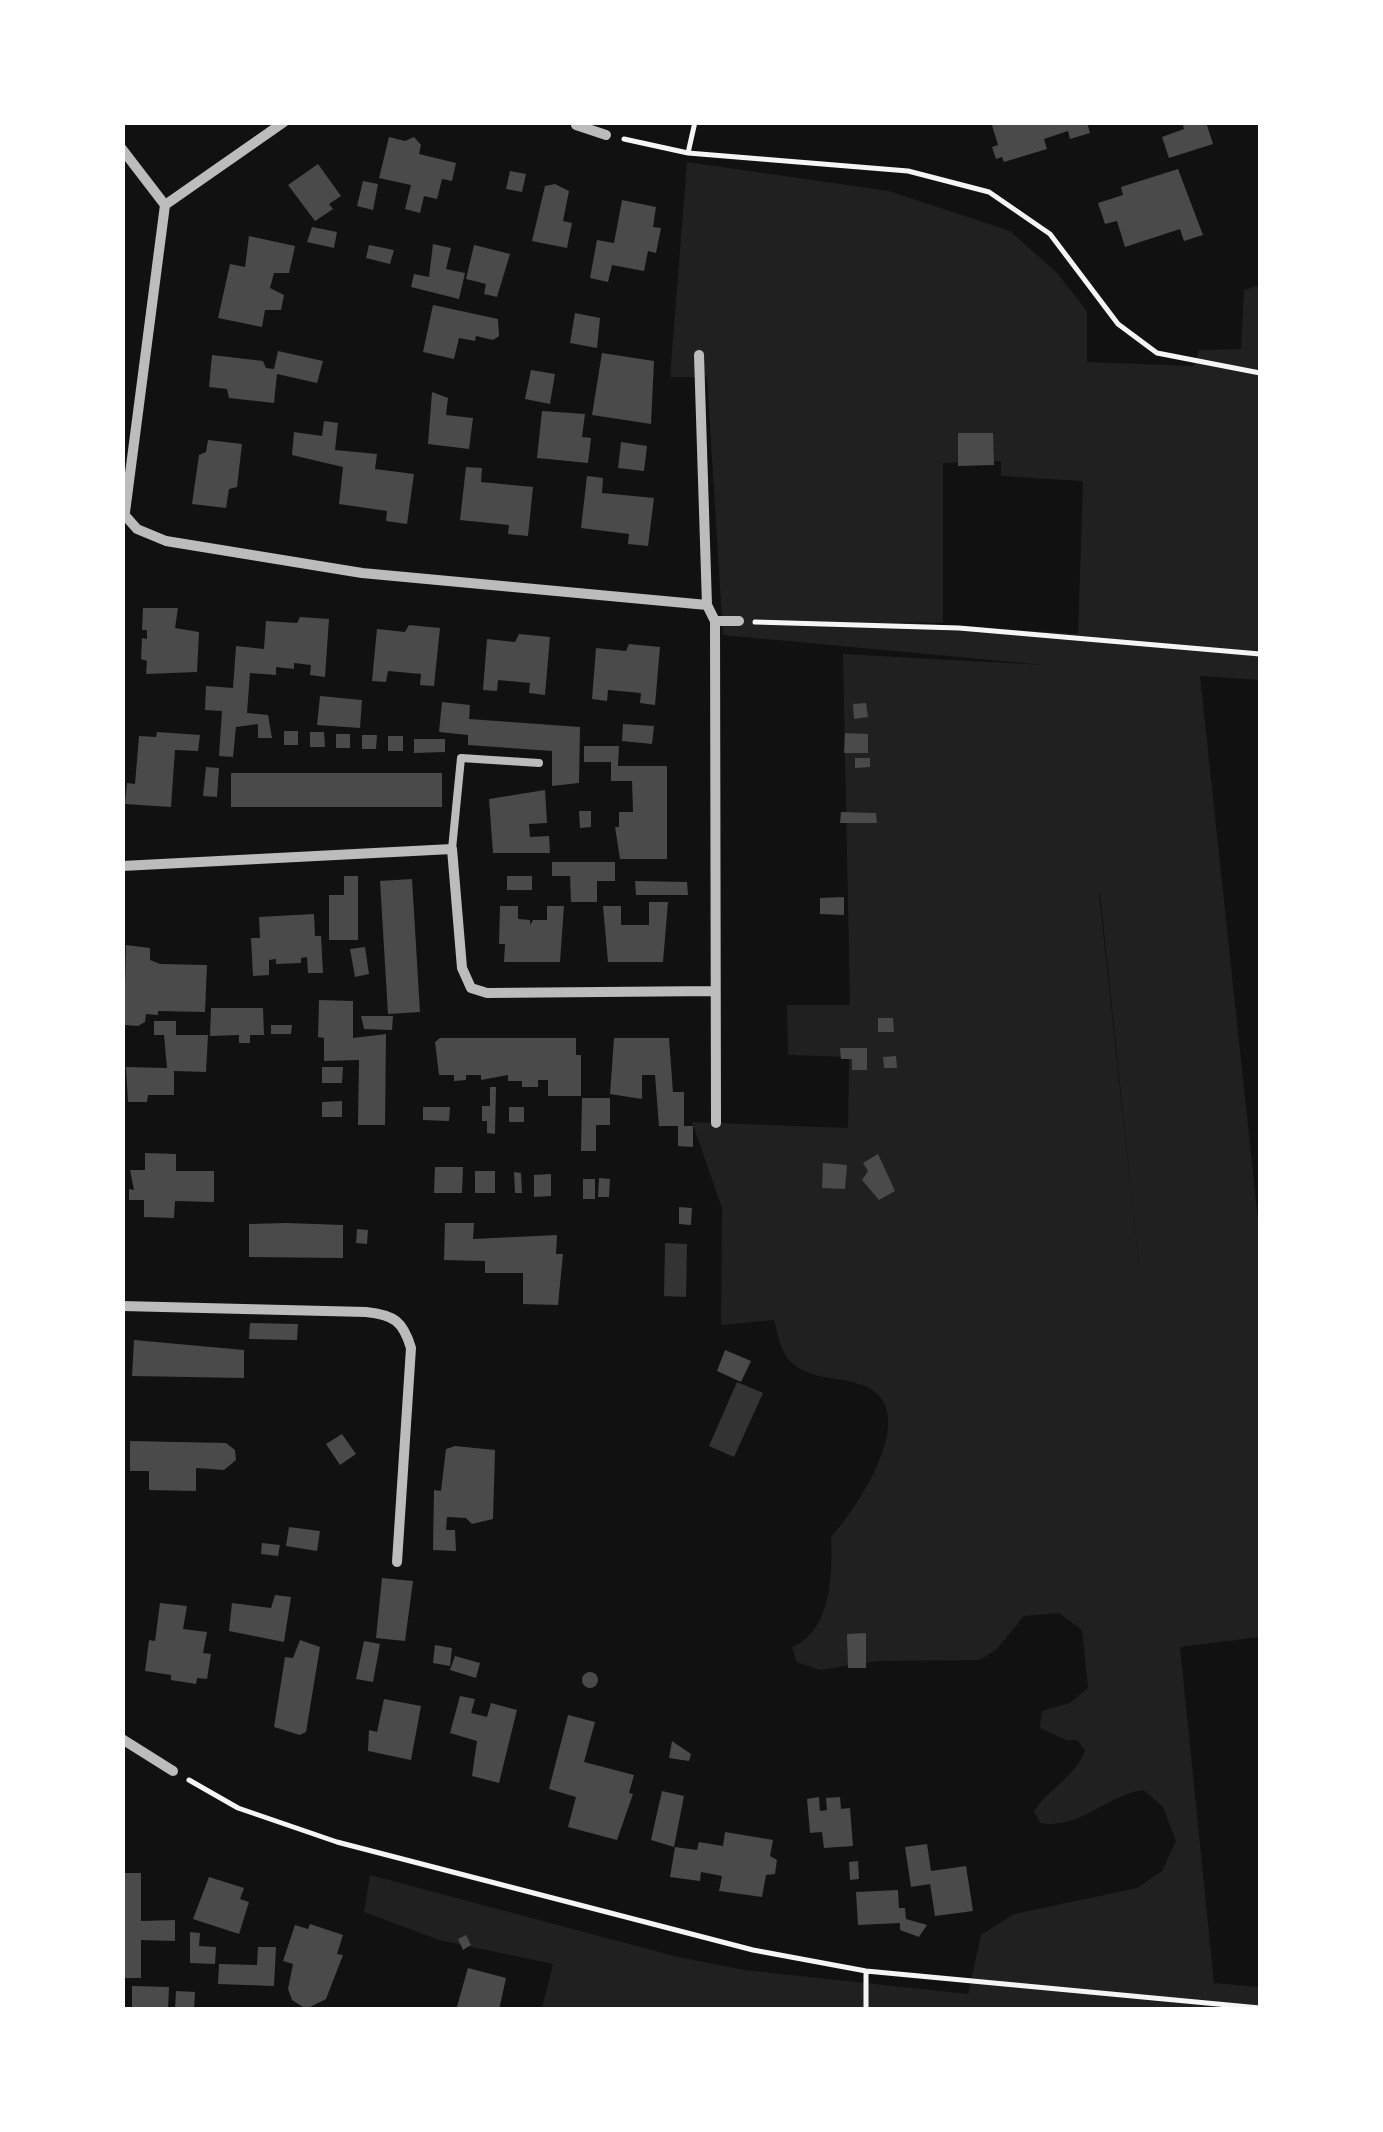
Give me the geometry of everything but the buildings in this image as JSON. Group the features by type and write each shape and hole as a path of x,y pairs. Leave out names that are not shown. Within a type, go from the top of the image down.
{"street":[{"path":"164,205 284,122"},
{"path":"574,123 606,134"},
{"path":"122,149 164,205 124,512 137,530 166,541 362,573 706,604"},
{"path":"699,355 706,604 715,621 716,1123"},
{"path":"715,621 738,621"},
{"path":"122,866 452,849 462,968 471,988 488,993 715,991"},
{"path":"122,1306 366,1312 390,1315 404,1326 410,1348 397,1562"},
{"path":"122,1739 173,1771"}],"lane":[{"path":"452,849 462,758 540,763"}],"path":[{"path":"688,153 696,122"},
{"path":"606,134 688,153 908,171 989,192 1050,234 1118,324 1157,354 1260,373"},
{"path":"738,621 959,628 1260,654"},
{"path":"173,1771 238,1808 337,1842 753,1950 866,1970 1260,2008"},
{"path":"866,1970 866,2010"}],"shaded area":[{"path":"687,162 889,191 1010,231 1056,272 1087,311 1087,362 1194,366 1199,350 1241,349 1244,290 1260,285 1260,680 1200,676 1260,1238 1260,1637 1180,1647 1214,1983 1260,1987 1260,2009 542,2009 553,1964 439,1940 364,1912 370,1875 678,1957 744,1970 968,1994 981,1935 1014,1914 1137,1888 1162,1871 1176,1841 1163,1807 1143,1790 1067,1822 1040,1823 1034,1811 1075,1767 1085,1750 1077,1740 1066,1740 1040,1728 1042,1711 1070,1703 1088,1688 1082,1630 1059,1613 1024,1616 996,1650 979,1660 879,1661 820,1670 797,1662 792,1647 815,1629 827,1600 831,1537 870,1480 888,1432 887,1411 877,1394 856,1383 798,1368 782,1348 774,1320 721,1325 722,1208 692,1122 848,1128 849,1057 788,1055 787,1005 850,1005 843,654 1044,665 723,635 707,377 670,377","holes":["1001,461 1001,476 1083,481 1078,634 895,622 943,623 943,463","1099,894 1100,894 1145,1321"]},
{"path":"665,1243 687,1244 686,1297 664,1296"},
{"path":"737,1382 763,1393 734,1457 709,1446"}]}
